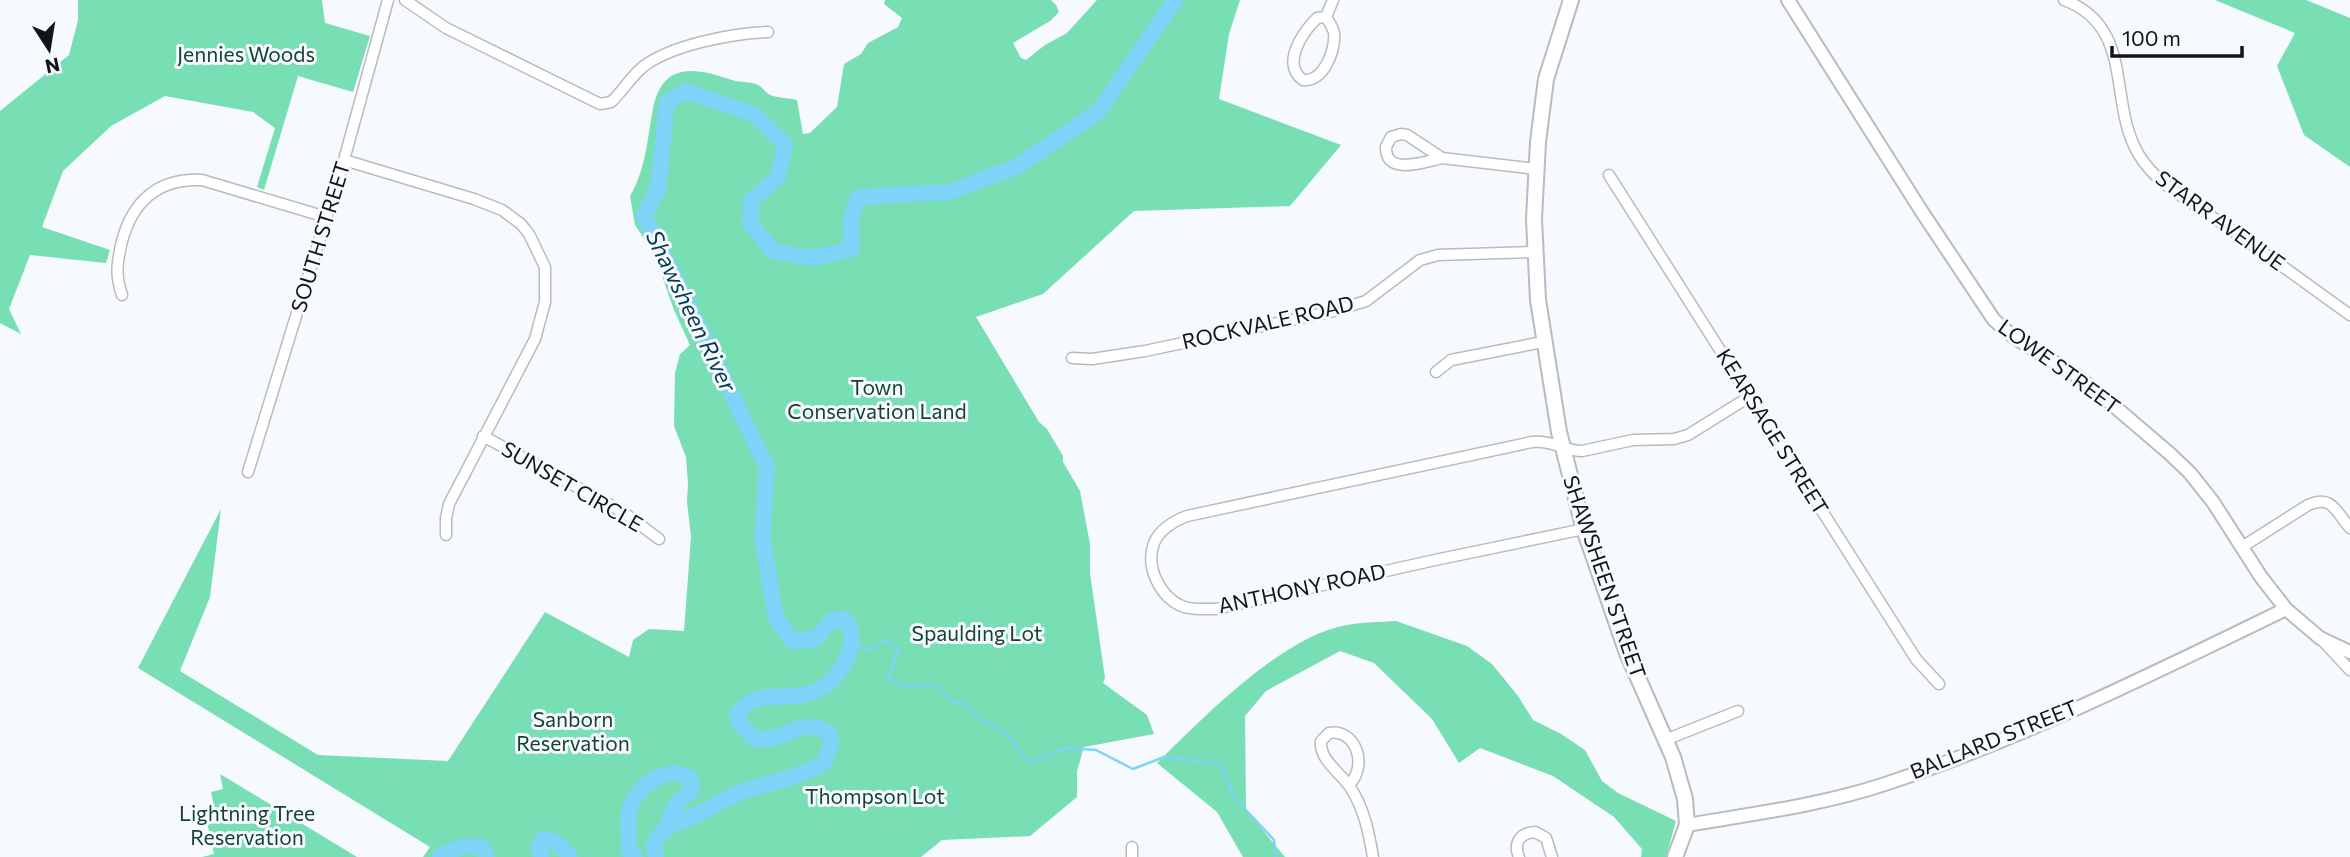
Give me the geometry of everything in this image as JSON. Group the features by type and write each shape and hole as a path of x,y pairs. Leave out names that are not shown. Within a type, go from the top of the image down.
{"main road":[{"name":"SHAWSHEEN STREET","path":"1571,0 1546,79 1536,169 1535,252 1543,342 1561,445 1584,529 1623,642 1673,757 1685,799 1687,825 1675,857"}],"street":[{"name":"SOUTH STREET","path":"248,472 344,160 388,0"},
{"path":"405,0 446,28 599,104 611,102 644,66 667,54 713,39 747,32 768,32"},
{"path":"1326,18 1317,18 1307,28 1298,46 1293,61 1294,70 1303,80 1315,79 1323,72 1334,33 1326,18 1333,0"},
{"name":"LOWE STREET","path":"1788,0 1994,320 2015,338 2101,394 2169,453 2202,488 2286,609 2320,638 2350,652"},
{"name":"STARR AVENUE","path":"2064,0 2089,15 2108,39 2117,64 2129,134 2138,153 2155,177 2350,315"},
{"path":"1441,159 1407,135 1396,135 1386,146 1387,157 1395,164 1441,159 1536,169"},
{"path":"344,160 496,207 521,223 536,245 546,274 541,325 449,505 446,535"},
{"name":"KEARSAGE STREET","path":"1609,175 1916,659 1939,684"},
{"path":"122,295 116,268 125,228 141,202 154,191 170,184 184,180 202,180 326,217"},
{"name":"ROCKVALE ROAD","path":"1072,358 1092,359 1145,351 1334,311 1366,301 1420,260 1438,256 1535,252"},
{"path":"1436,372 1451,360 1543,342"},
{"name":"ANTHONY ROAD","path":"1584,529 1216,610 1184,607 1162,591 1156,581 1154,567 1154,543 1162,531 1178,520 1532,442 1544,441 1582,451 1633,440 1674,439 1688,435 1749,397"},
{"name":"SUNSET CIRCLE","path":"483,436 623,512 659,539"},
{"path":"2242,547 2308,505 2323,500 2330,504 2350,528"},
{"name":"BALLARD STREET","path":"1687,825 1837,797 1884,785 2003,740 2175,663 2286,609"},
{"path":"2320,638 2350,670"},
{"path":"1665,740 1738,711"},
{"path":"1349,785 1357,775 1359,756 1343,734 1329,733 1322,739 1321,750 1349,785 1362,811 1373,857"},
{"path":"1519,857 1516,848 1520,838 1528,832 1535,832 1546,838 1552,857"}],"green space":[{"name":"Jennies Woods","path":"78,0 322,0 325,23 370,36 353,92 298,76 264,190 257,187 275,128 253,112 165,96 111,126 63,171 42,227 110,250 106,263 30,255 9,309 21,334 0,323 0,111 69,55 78,20"},
{"path":"885,0 1051,0 1059,12 1050,21 1013,43 1021,58 1026,60 1067,33 1097,0 1240,0 1229,34 1219,99 1341,145 1290,206 1134,211 1043,294 976,317 1039,422 1047,429 1080,491 1090,544 1090,573 1105,678 1103,683 1147,715 1154,734 1084,747 1077,771 1077,797 1030,836 942,840 921,857 423,857 430,847 138,668 221,509 210,597 180,671 318,755 448,761 545,612 629,657 633,640 649,629 684,631 691,537 686,457 674,426 675,373 680,354 690,345 663,279 662,266 635,225 630,196 642,166 656,97 662,85 680,72 704,72 753,83 770,95 797,100 803,134 810,133 837,107 844,64 861,54 868,43 898,27 902,18 884,4"},
{"path":"2215,0 2306,0 2350,18 2350,167 2304,135 2277,66 2295,33"},
{"path":"1396,621 1467,646 1492,664 1533,720 1585,750 1602,781 1618,793 1676,821 1666,857 1641,857 1642,849 1614,817 1553,776 1480,748 1459,763 1432,719 1374,663 1340,651 1266,691 1245,716 1246,810 1285,857 1243,857 1217,812 1157,763 1220,702 1296,645 1322,632 1347,625"},
{"name":"Lightning Tree Reservation","path":"220,774 357,857 202,857 214,854 206,818 216,816 211,792 223,789"}],"waterway":[{"name":"Shawsheen River","path":"635,857 630,852 630,807 640,791 656,778 673,773 691,779 691,792 677,804 668,820 672,824 690,818 741,792 794,776 824,763 831,745 830,734 821,729 807,727 756,740 739,723 737,714 754,700 803,695 818,690 842,668 847,659 851,638 845,619 831,621 815,639 793,641 776,619 762,536 767,467 644,215 658,189 667,102 686,91 755,115 785,144 778,177 751,201 750,223 773,251 812,258 852,249 851,218 858,197 949,192 1016,167 1098,112 1175,0"},
{"path":"852,643 870,650 885,640 898,648 888,679 904,686 936,684 953,702 964,704 983,722 1003,729 1030,763 1066,748 1096,750 1133,769 1164,757 1220,764 1234,797 1274,840 1276,857"},
{"name":"Shawsheen River","path":"656,857 653,845 672,824"},
{"name":"Shawsheen River","path":"542,857 538,847 543,839 555,842 570,857"},
{"name":"Shawsheen River","path":"440,857 465,846 482,847 487,857"}],"park label":[{"name":"Town Conservation Land","path":"877,400"},
{"name":"Spaulding Lot","path":"977,634"},
{"name":"Sanborn Reservation","path":"573,732"},
{"name":"Thompson Lot","path":"875,797"}]}
